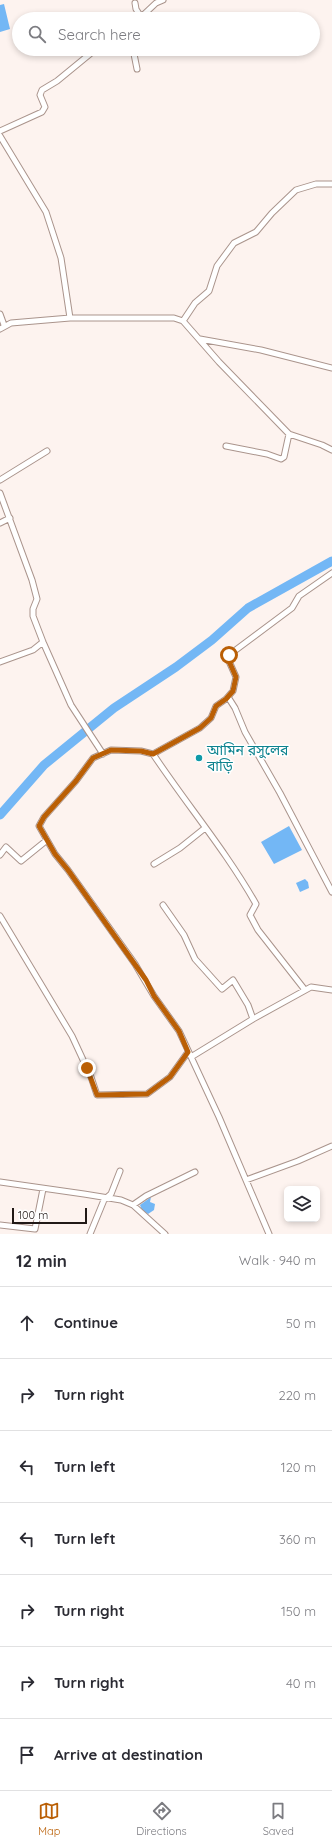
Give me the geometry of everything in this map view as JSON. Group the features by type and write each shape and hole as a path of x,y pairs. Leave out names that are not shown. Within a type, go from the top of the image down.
{"street":[{"path":"146,12 156,3 163,0"},
{"path":"135,3 137,12"},
{"path":"0,131 42,112 45,107 40,95 42,90 57,81 87,56"},
{"path":"134,56 137,69"},
{"path":"0,136 48,218 61,258 70,318"},
{"path":"183,321 195,303 209,291 217,266 234,243 256,232 272,213 296,190 316,184 332,184"},
{"path":"0,314 2,327 11,323 70,318 174,318 183,321 219,362 289,434 332,450"},
{"path":"200,339 261,350 332,368"},
{"path":"226,446 267,454 281,459 284,457 289,434"},
{"path":"0,480 47,451"},
{"path":"0,493 34,589 36,599 33,609 33,616 43,642 71,705 103,754"},
{"path":"0,524 10,518"},
{"path":"153,754 200,728 211,718 216,706 233,691 236,677 228,659 229,655 292,608 299,596 332,573"},
{"path":"0,662 33,650 43,642"},
{"path":"228,697 235,708 245,732 286,804 332,892"},
{"path":"269,1234 179,1031 154,996 146,980 55,854 39,826 44,817 76,781 93,758 111,750 141,751 153,754 188,805 197,814 234,867 256,904 250,915 258,930 305,990"},
{"path":"154,864 180,848 206,828"},
{"path":"0,855 6,847 21,861 47,840"},
{"path":"163,905 184,936 195,959 222,989 233,980 248,1005 253,1019"},
{"path":"0,916 72,1036 91,1077 97,1095 147,1094 170,1077 190,1054 305,990 314,986 332,990"},
{"path":"246,1180 298,1161 332,1146"},
{"path":"90,1234 104,1200 108,1198 120,1171"},
{"path":"133,1205 146,1196 195,1172"},
{"path":"0,1182 108,1198 133,1205 165,1234"},
{"path":"0,1225 35,1229 43,1189"}],"water":[{"path":"4,4 10,29 0,32 0,5"},
{"path":"289,826 302,850 274,864 261,842"},
{"path":"305,879 308,882 309,888 300,892 296,883"},
{"path":"151,1197 150,1202 155,1204 154,1210 148,1214 142,1210 140,1205"}],"waterway":[{"path":"0,815 44,765 114,708 176,667 212,640 248,608 332,561"}],"place":[{"name":"আমিন রসুলের বাড়ি","path":"199,758"}],"route":[{"path":"87,1068 95,1086 97,1095 147,1094 163,1084 170,1077 180,1061 188,1052 179,1031 154,996 146,980 55,854 39,826 44,817 76,781 93,758 111,750 141,751 153,754 200,728 211,718 216,706 226,699 233,691 236,677 228,659 229,655"}]}
